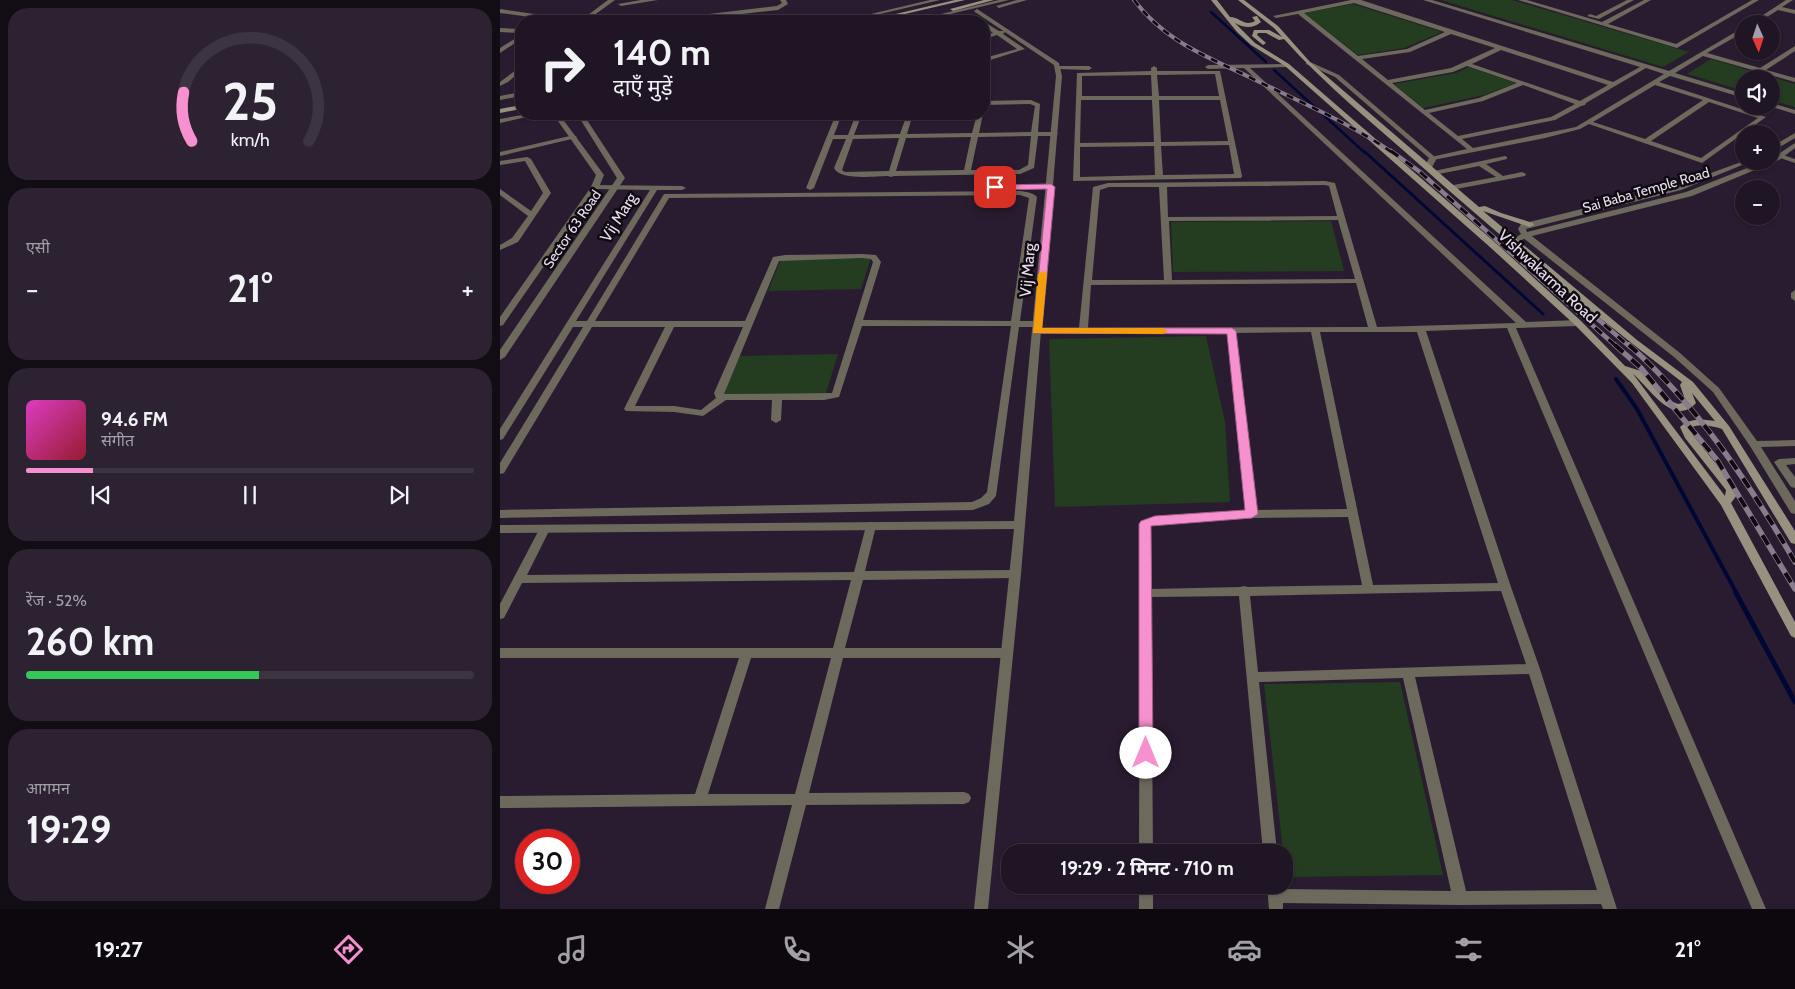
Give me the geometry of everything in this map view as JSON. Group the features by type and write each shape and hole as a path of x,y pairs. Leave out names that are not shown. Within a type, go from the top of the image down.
{"main road":[{"path":"895,15 962,0"},
{"path":"925,15 991,0"},
{"name":"Vishwakarma Road","path":"1214,0 1239,31 1253,44 1284,63 1578,323 1635,381 1725,503 1795,633"},
{"path":"1227,15 1242,24 1256,24 1258,20 1242,1"},
{"name":"Vishwakarma Road","path":"1242,1 1276,27 1308,63 1459,195 1634,342 1687,382 1726,428 1790,523 1795,540"},
{"path":"1284,63 1256,38 1254,33 1267,30 1294,48"},
{"path":"500,105 515,102"},
{"path":"500,111 515,108"},
{"path":"1459,195 1489,212 1530,224"},
{"path":"1622,368 1638,373 1666,402 1677,407 1684,407 1690,403 1686,388 1687,382"},
{"path":"1725,503 1732,495 1731,489 1688,436 1685,426 1689,423 1701,422 1726,428"}],"street":[{"path":"598,0 611,1"},
{"path":"621,4 655,0"},
{"path":"718,15 778,8 785,4 783,0"},
{"path":"871,15 937,0"},
{"path":"941,15 1006,0"},
{"path":"960,15 1024,0"},
{"path":"1276,16 1300,13 1356,0 1615,85"},
{"path":"1426,0 1735,93"},
{"path":"1521,0 1677,46 1756,0"},
{"path":"1534,0 1597,18 1629,1"},
{"path":"1620,0 1629,1"},
{"path":"1603,24 1648,0"},
{"path":"1767,15 1790,0"},
{"path":"591,15 611,1"},
{"path":"1778,8 1795,12"},
{"path":"500,11 531,15"},
{"path":"977,11 983,15"},
{"path":"500,20 512,12"},
{"path":"1300,13 1473,151"},
{"path":"990,19 1057,64 1060,76 1051,187"},
{"path":"990,28 1022,49 1021,51 990,59"},
{"path":"500,30 515,31"},
{"path":"990,35 1008,31"},
{"path":"1356,58 1408,51 1450,32"},
{"path":"1433,158 1578,128 1735,34"},
{"path":"500,51 515,40"},
{"path":"1386,82 1453,70 1500,48"},
{"path":"1703,54 1762,70 1795,48"},
{"path":"1058,68 1154,71 1218,72 1238,176 1076,179 1079,74 1154,71 1284,63"},
{"path":"1308,63 1337,76 1433,158"},
{"path":"1467,64 1583,104"},
{"path":"1245,66 1525,326"},
{"path":"1457,138 1553,119 1583,104 1646,66"},
{"path":"1154,71 1159,177"},
{"path":"503,97 503,82 515,73"},
{"path":"1780,75 1795,80"},
{"path":"1423,112 1481,100 1523,83"},
{"path":"1588,122 1702,161 1763,117 1655,83"},
{"path":"1078,98 1223,98"},
{"path":"1646,142 1708,100"},
{"path":"857,120 839,171 844,174 892,175 1020,172 1031,166 1038,105 1031,102 990,102"},
{"path":"1780,108 1795,112"},
{"path":"500,121 515,118"},
{"name":"Sector 63 Road","path":"500,323 595,187 600,176 561,120"},
{"name":"Sector 63 Road","path":"500,357 621,178 584,120"},
{"path":"810,188 836,120"},
{"path":"892,175 908,120"},
{"path":"967,173 978,120"},
{"path":"829,137 1034,136 1055,134"},
{"path":"1780,146 1795,136"},
{"path":"500,154 574,137"},
{"path":"1077,145 1232,143"},
{"name":"Sai Baba Temple Road","path":"1515,241 1525,235 1689,194 1781,156 1795,146"},
{"path":"1781,156 1795,161"},
{"path":"1428,167 1433,158"},
{"path":"1434,173 1505,158"},
{"path":"500,163 522,159 530,161 547,193 515,240 500,248"},
{"path":"1480,163 1502,178"},
{"name":"Sai Baba Temple Road","path":"1530,224 1678,188 1735,166"},
{"path":"1451,188 1522,174"},
{"path":"1083,331 1089,283 1096,189 1108,186 1330,183 1373,329"},
{"path":"1163,186 1168,282"},
{"path":"595,187 655,188"},
{"name":"Vij Marg","path":"500,437 655,188 1051,187 1015,574 981,909"},
{"path":"500,191 531,215"},
{"path":"500,471 667,196 1028,194 1034,200 992,493 984,501 974,506 500,514"},
{"path":"500,204 510,199"},
{"path":"1166,219 1340,218"},
{"path":"1530,224 1522,229 1525,235 1677,354 1716,390 1754,444 1795,510"},
{"path":"671,324 629,409 703,413 723,398 824,397 836,395 878,262 873,257 779,258 772,266 719,393 720,397 723,398"},
{"path":"1089,283 1358,281"},
{"path":"1795,293 1795,298"},
{"path":"858,323 1015,323 1037,328 1083,331 1232,331 1421,329 1578,323"},
{"path":"570,324 747,324"},
{"path":"1510,325 1759,909"},
{"path":"1275,897 1460,898 1608,903 1534,669 1504,587 1421,329"},
{"path":"1316,330 1368,588"},
{"path":"1232,331 1252,514"},
{"path":"776,420 777,398"},
{"path":"1754,444 1795,443"},
{"path":"1795,461 1778,462 1795,485"},
{"path":"1146,844 1145,524 1155,520 1252,514 1353,513"},
{"path":"500,529 1019,525"},
{"path":"772,909 860,576 871,526"},
{"path":"500,615 545,529"},
{"path":"519,579 1015,574"},
{"path":"1146,593 1504,587"},
{"path":"1244,590 1269,844"},
{"path":"500,653 1007,654"},
{"path":"700,799 747,653"},
{"path":"1253,677 1534,669"},
{"path":"1408,673 1460,898"},
{"path":"500,802 964,798"},
{"path":"1146,894 1146,909"}],"green space":[{"path":"1441,0 1512,0 1689,52 1663,67"},
{"path":"1353,4 1442,32 1404,48 1358,55 1304,13"},
{"path":"1711,59 1748,70 1735,70 1735,88 1687,74"},
{"path":"1469,67 1516,83 1484,95 1423,108 1394,84 1456,73"},
{"path":"1780,80 1795,84 1795,107 1780,103"},
{"path":"1331,221 1344,271 1173,272 1171,222"},
{"path":"871,258 861,289 768,291 781,259"},
{"path":"1206,336 1225,422 1230,502 1055,507 1049,339"},
{"path":"838,354 826,393 721,395 737,356"},
{"path":"1400,682 1443,875 1293,877 1293,844 1282,844 1264,684"}],"waterway":[{"path":"1211,12 1266,62"},
{"path":"1274,70 1365,153"},
{"path":"1364,151 1543,314"},
{"path":"1616,379 1637,409 1737,594"},
{"path":"1736,593 1795,702"}],"railway":[{"path":"1134,0 1158,26 1185,45 1340,121 1393,153"},
{"path":"1391,151 1420,172 1617,347"},
{"path":"1577,301 1630,347"},
{"path":"1615,345 1641,368 1717,460 1795,589"},
{"path":"1629,345 1678,394 1721,447 1759,503 1795,562"}],"slow traffic":[{"path":"1043,274 1037,331 1163,331"}],"route":[{"path":"995,187 1051,187 1037,331 1232,331 1252,514 1155,520 1145,524 1146,753"}]}
